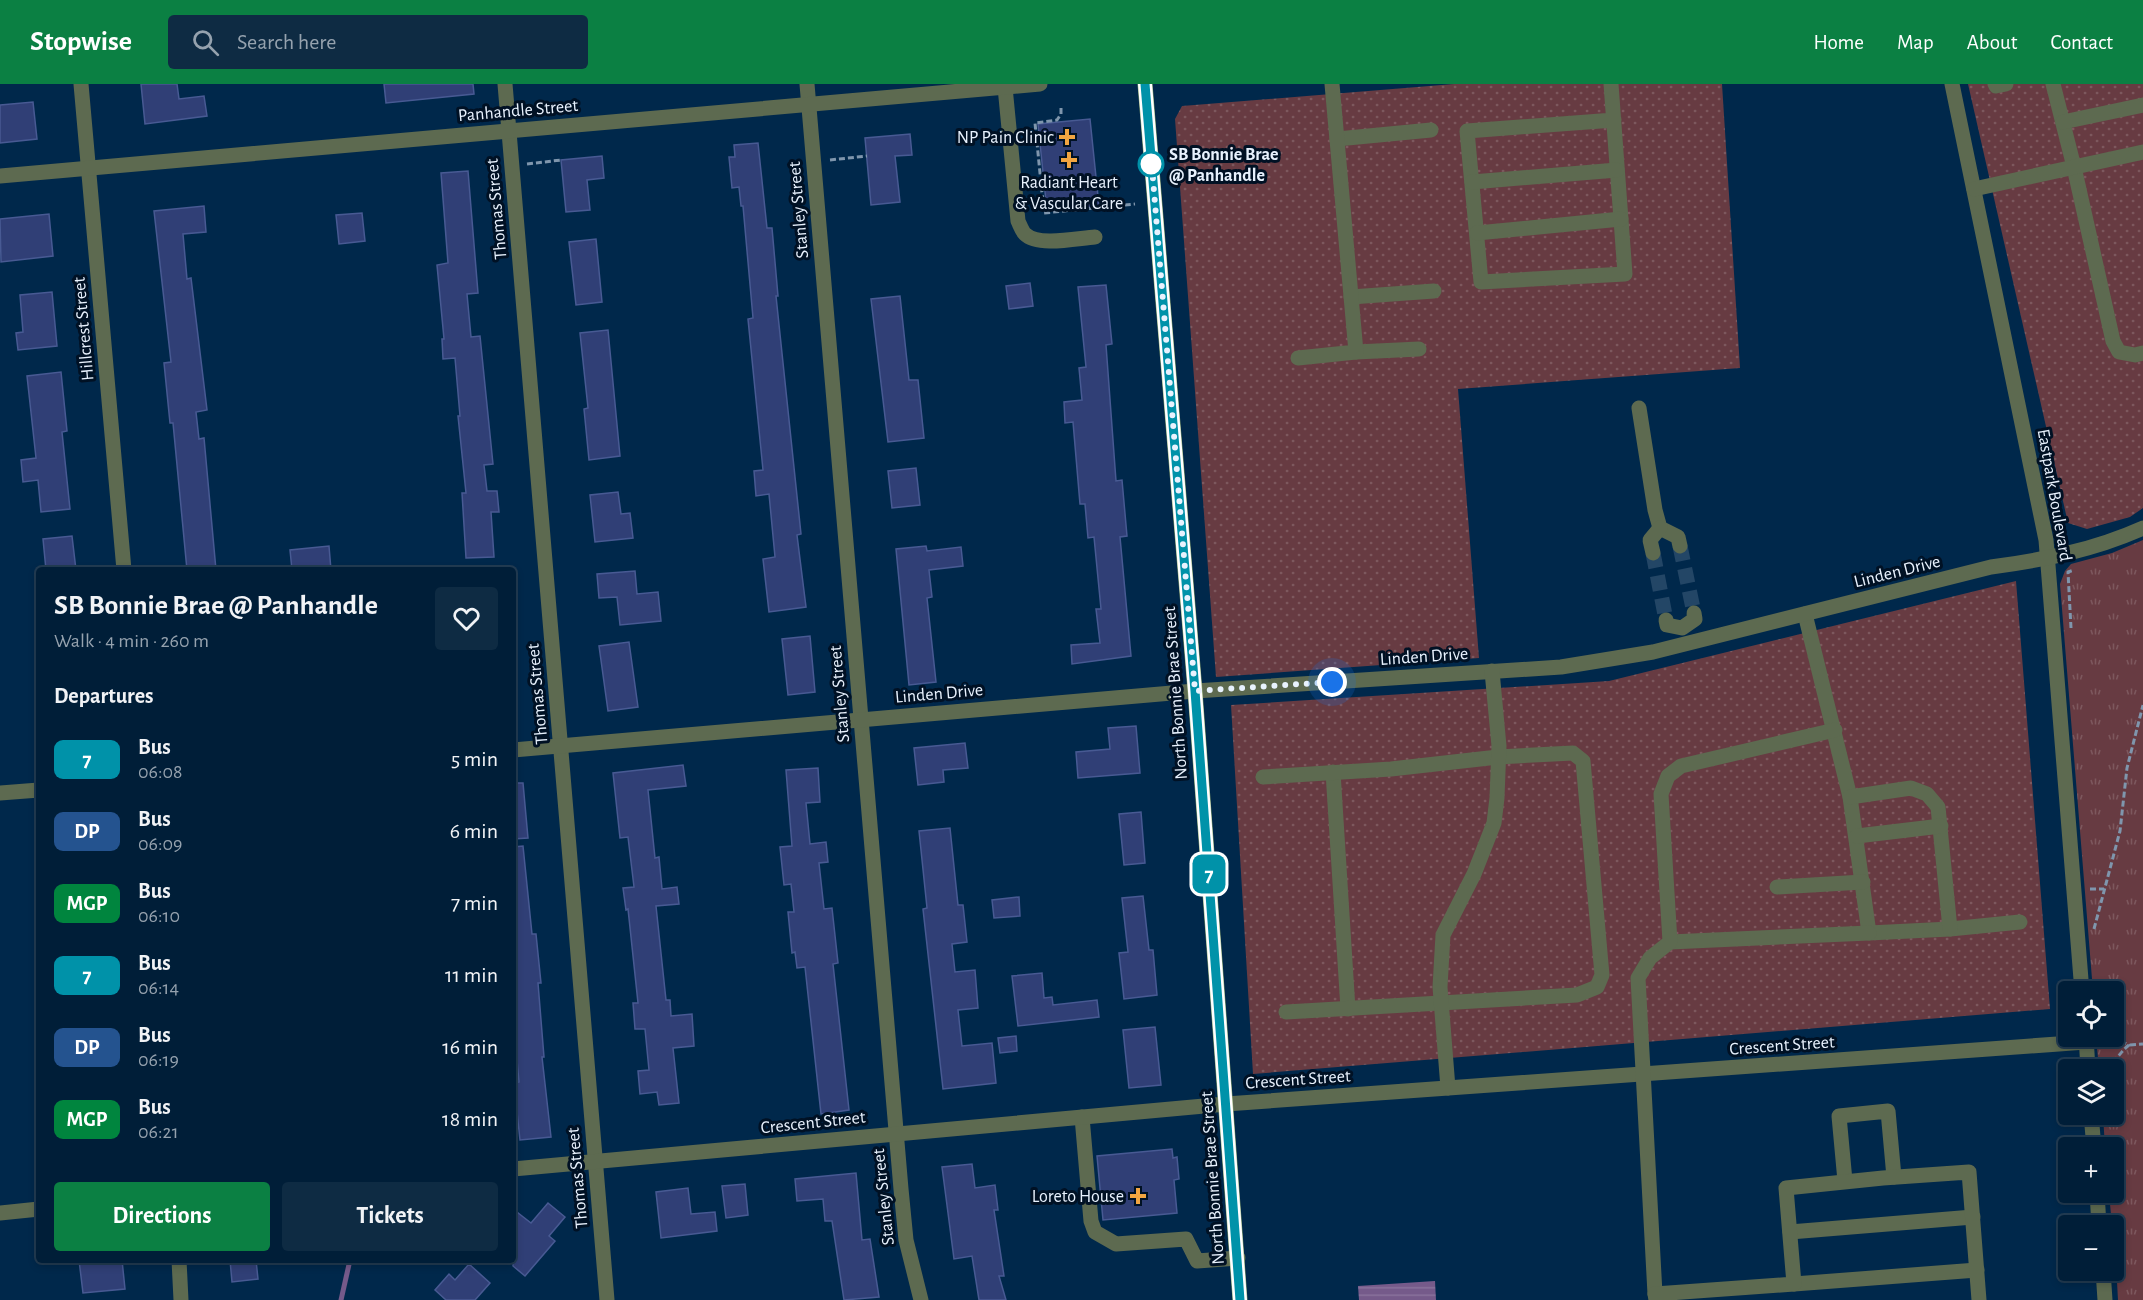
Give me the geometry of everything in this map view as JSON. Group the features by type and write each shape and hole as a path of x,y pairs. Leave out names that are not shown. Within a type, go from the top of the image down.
{"main road":[{"name":"North Bonnie Brae Street","path":"1145,84 1195,691 1240,1300"}],"street":[{"name":"Hillcrest Street","path":"81,84 124,567"},
{"name":"Thomas Street","path":"505,84 607,1300"},
{"name":"Stanley Street","path":"807,84 896,1134 906,1240 921,1300"},
{"name":"Panhandle Street","path":"0,176 1040,84"},
{"path":"1332,84 1356,352"},
{"path":"1611,84 1614,120 1617,170 1621,219 1624,273 1481,282 1467,131 1614,120"},
{"name":"Eastpark Boulevard","path":"1952,84 2046,540 2081,981"},
{"path":"1995,84 1996,86 2006,84"},
{"path":"2053,84 2113,341 2119,352 2135,355 2143,353"},
{"path":"1005,87 1018,221 1024,234 1035,240 1045,241 1095,237"},
{"path":"2062,122 2143,105"},
{"path":"1337,139 1431,130"},
{"path":"1974,189 2143,152"},
{"path":"1472,182 1617,170"},
{"path":"1477,233 1621,219"},
{"path":"1351,297 1434,291"},
{"path":"1298,358 1419,349"},
{"path":"1639,408 1655,510 1660,528 1678,537 1680,546"},
{"path":"1653,553 1650,540 1660,528"},
{"name":"Linden Drive","path":"516,750 1195,691 1561,667 1686,645 1991,567 2082,550 2143,528"},
{"path":"1666,620 1667,625 1682,628 1695,619 1694,613"},
{"path":"1805,614 1850,797 1869,933"},
{"path":"1682,628 1686,645"},
{"path":"1448,1088 1440,987 1443,935 1474,874 1494,823 1498,757 1492,671"},
{"path":"1670,942 1661,794 1668,776 1681,766 1835,730"},
{"path":"1263,777 1391,769 1498,757 1573,753 1583,761 1602,975 1597,987 1577,995 1286,1012"},
{"path":"1333,772 1348,1009"},
{"path":"1850,797 1911,788 1927,794 1938,807 1950,929"},
{"path":"0,793 36,790"},
{"path":"1857,836 1941,826"},
{"path":"1777,887 1863,882"},
{"path":"1977,1270 1656,1297 1638,978 1650,958 1670,942 1950,929 2020,922"},
{"name":"Crescent Street","path":"516,1169 1226,1104 1644,1075 2058,1041"},
{"path":"1845,1181 1839,1116 1888,1111 1894,1177"},
{"path":"1082,1117 1091,1221 1095,1232 1116,1244 1186,1239 1197,1261 1238,1258"},
{"path":"1794,1284 1786,1188 1845,1181 1969,1172 1979,1300"},
{"path":"0,1213 36,1209"},
{"path":"1790,1232 1972,1217"},
{"path":"179,1263 181,1300"},
{"path":"2105,1300 2108,1281"}],"path":[{"path":"1061,108 1061,114 1057,120 1035,123 1044,213 1135,204"},
{"path":"813,161 867,156"},
{"path":"512,166 561,160"},
{"path":"2070,636 2068,572 2080,568"},
{"path":"2091,924 2092,936 2120,831 2127,768 2143,705"},
{"path":"2088,889 2104,889"},
{"path":"2124,1042 2129,1045 2143,1044"},
{"path":"2116,1059 2129,1045"}],"green space":[{"path":"1454,84 1722,84 1740,368 1458,389 1479,658 1216,677 1175,119 1182,106"},
{"path":"1968,84 2143,84 2143,508 2130,517 2087,529 2068,523"},
{"path":"2143,540 2143,1300 2118,1300 2117,1281 2124,1281 2124,1215 2111,1215 2110,1203 2124,1203 2124,1137 2104,1137 2104,1125 2124,1125 2124,1059 2098,1059 2097,1047 2124,1047 2124,981 2092,981 2060,584 2065,571 2071,564 2112,553"},
{"path":"2016,581 2050,1009 1253,1074 1231,705 1609,681"}],"shaded area":[{"path":"1435,1281 1436,1300 1359,1300 1358,1286"}],"building":[{"path":"141,84 177,84 179,99 204,96 207,116 145,124"},
{"path":"384,84 473,84 474,94 386,103"},
{"path":"33,102 37,139 0,143 0,105"},
{"path":"1090,119 1099,206 1047,211 1038,124"},
{"path":"910,134 912,155 895,156 900,202 871,205 865,138"},
{"path":"758,143 767,228 772,228 778,296 776,296 801,534 797,535 806,607 769,612 763,559 775,557 769,494 756,496 754,471 763,470 748,319 753,318 743,206 741,206 739,187 732,188 729,157 735,157 734,145"},
{"path":"602,156 604,178 587,180 590,210 566,212 561,160"},
{"path":"468,171 478,293 467,294 471,337 480,336 493,464 484,465 487,491 497,491 499,512 491,512 494,557 466,558 462,493 466,493 455,358 443,359 442,339 444,339 437,265 448,263 441,173"},
{"path":"204,206 206,232 183,234 187,279 191,278 207,410 196,412 199,439 204,438 216,567 187,567 173,423 170,423 164,363 171,362 154,211"},
{"path":"362,213 365,241 339,244 336,215"},
{"path":"49,214 53,256 1,262 0,219"},
{"path":"596,239 602,302 576,305 569,242"},
{"path":"1030,283 1033,306 1009,309 1006,286"},
{"path":"1106,285 1112,344 1106,345 1116,481 1122,480 1127,536 1120,537 1131,656 1072,664 1071,645 1100,643 1096,609 1101,609 1094,537 1088,538 1085,504 1080,504 1073,422 1065,423 1064,402 1082,400 1079,368 1086,367 1078,287"},
{"path":"52,292 57,346 18,350 16,333 23,332 20,295"},
{"path":"900,296 909,380 918,380 924,438 888,442 871,299"},
{"path":"608,330 620,456 589,460 584,409 588,408 580,333"},
{"path":"61,372 67,431 62,432 70,509 41,512 38,480 23,482 21,460 36,458 27,376"},
{"path":"916,468 920,505 892,508 888,471"},
{"path":"618,492 621,514 630,513 633,538 595,542 590,495"},
{"path":"72,536 76,567 46,567 43,539"},
{"path":"329,546 331,567 292,567 290,550"},
{"path":"926,546 927,551 961,547 963,566 929,570 932,597 927,598 936,682 909,685 896,549"},
{"path":"635,571 637,594 658,592 661,621 620,625 617,597 599,598 597,574"},
{"path":"810,636 815,692 788,695 782,639"},
{"path":"629,642 638,707 608,711 599,646"},
{"path":"1136,726 1140,773 1078,778 1076,752 1110,749 1108,728"},
{"path":"965,743 968,768 943,770 944,782 918,785 914,748"},
{"path":"683,765 686,786 648,790 655,858 659,857 662,889 677,887 679,904 656,906 666,1000 670,1000 671,1016 692,1014 694,1046 673,1048 679,1103 659,1105 657,1092 640,1094 638,1071 649,1070 645,1029 635,1029 633,1003 638,1003 628,909 626,910 623,888 634,887 628,837 620,838 613,773"},
{"path":"818,768 820,802 806,803 810,844 826,842 828,862 819,863 824,909 832,908 838,963 833,964 849,1110 821,1114 805,967 797,968 795,952 792,953 788,912 794,912 791,884 784,885 780,847 792,846 786,770"},
{"path":"516,783 523,783 528,838 516,839"},
{"path":"1141,812 1145,863 1124,865 1119,814"},
{"path":"950,828 958,905 963,905 967,942 952,944 955,972 975,970 978,1008 958,1010 962,1046 992,1043 996,1083 943,1089 923,909 927,908 919,831"},
{"path":"523,846 532,934 536,934 541,983 538,983 544,1057 542,1057 551,1137 520,1140 516,1102 516,1083 519,1082 516,1049 516,847"},
{"path":"1143,896 1149,950 1153,950 1157,995 1124,999 1119,953 1128,952 1122,898"},
{"path":"1019,897 1020,916 994,918 992,900"},
{"path":"1042,973 1044,998 1052,997 1053,1005 1097,1000 1099,1017 1018,1026 1012,976"},
{"path":"1155,1027 1161,1085 1129,1088 1123,1030"},
{"path":"1016,1036 1017,1051 1000,1053 998,1038"},
{"name":"Loreto House","path":"1172,1149 1173,1158 1177,1157 1179,1179 1174,1180 1177,1213 1103,1220 1097,1156"},
{"path":"972,1164 975,1188 995,1185 998,1210 994,1210 1004,1276 999,1276 1006,1300 979,1300 972,1256 954,1259 942,1167"},
{"path":"856,1173 862,1240 870,1239 879,1297 844,1300 832,1221 825,1221 823,1199 797,1201 795,1179"},
{"path":"745,1184 748,1215 726,1218 722,1186"},
{"path":"688,1188 691,1214 715,1212 717,1231 661,1238 656,1192"},
{"path":"548,1203 565,1217 549,1236 555,1241 525,1276 513,1266 513,1263 516,1263 516,1211 531,1223"},
{"path":"79,1263 122,1263 125,1289 83,1293"},
{"path":"230,1263 256,1263 258,1279 232,1282"},
{"path":"469,1264 490,1283 475,1300 446,1300 435,1290 449,1274 455,1280"}],"waterway":[{"path":"341,1300 349,1263"}],"tunnel":[{"path":"1680,546 1694,613"},
{"path":"1653,553 1666,620"}],"bus line":[{"name":"7","path":"1145,84 1195,691 1240,1300"}],"place":[{"name":"NP Pain Clinic","path":"1067,137"},
{"name":"Radiant Heart & Vascular Care","path":"1069,160"},
{"name":"SB Bonnie Brae @ Panhandle","path":"1151,164"},
{"name":"Loreto House","path":"1138,1196"}],"route":[{"path":"1151,164 1151,155 1195,691 1332,682"}]}
